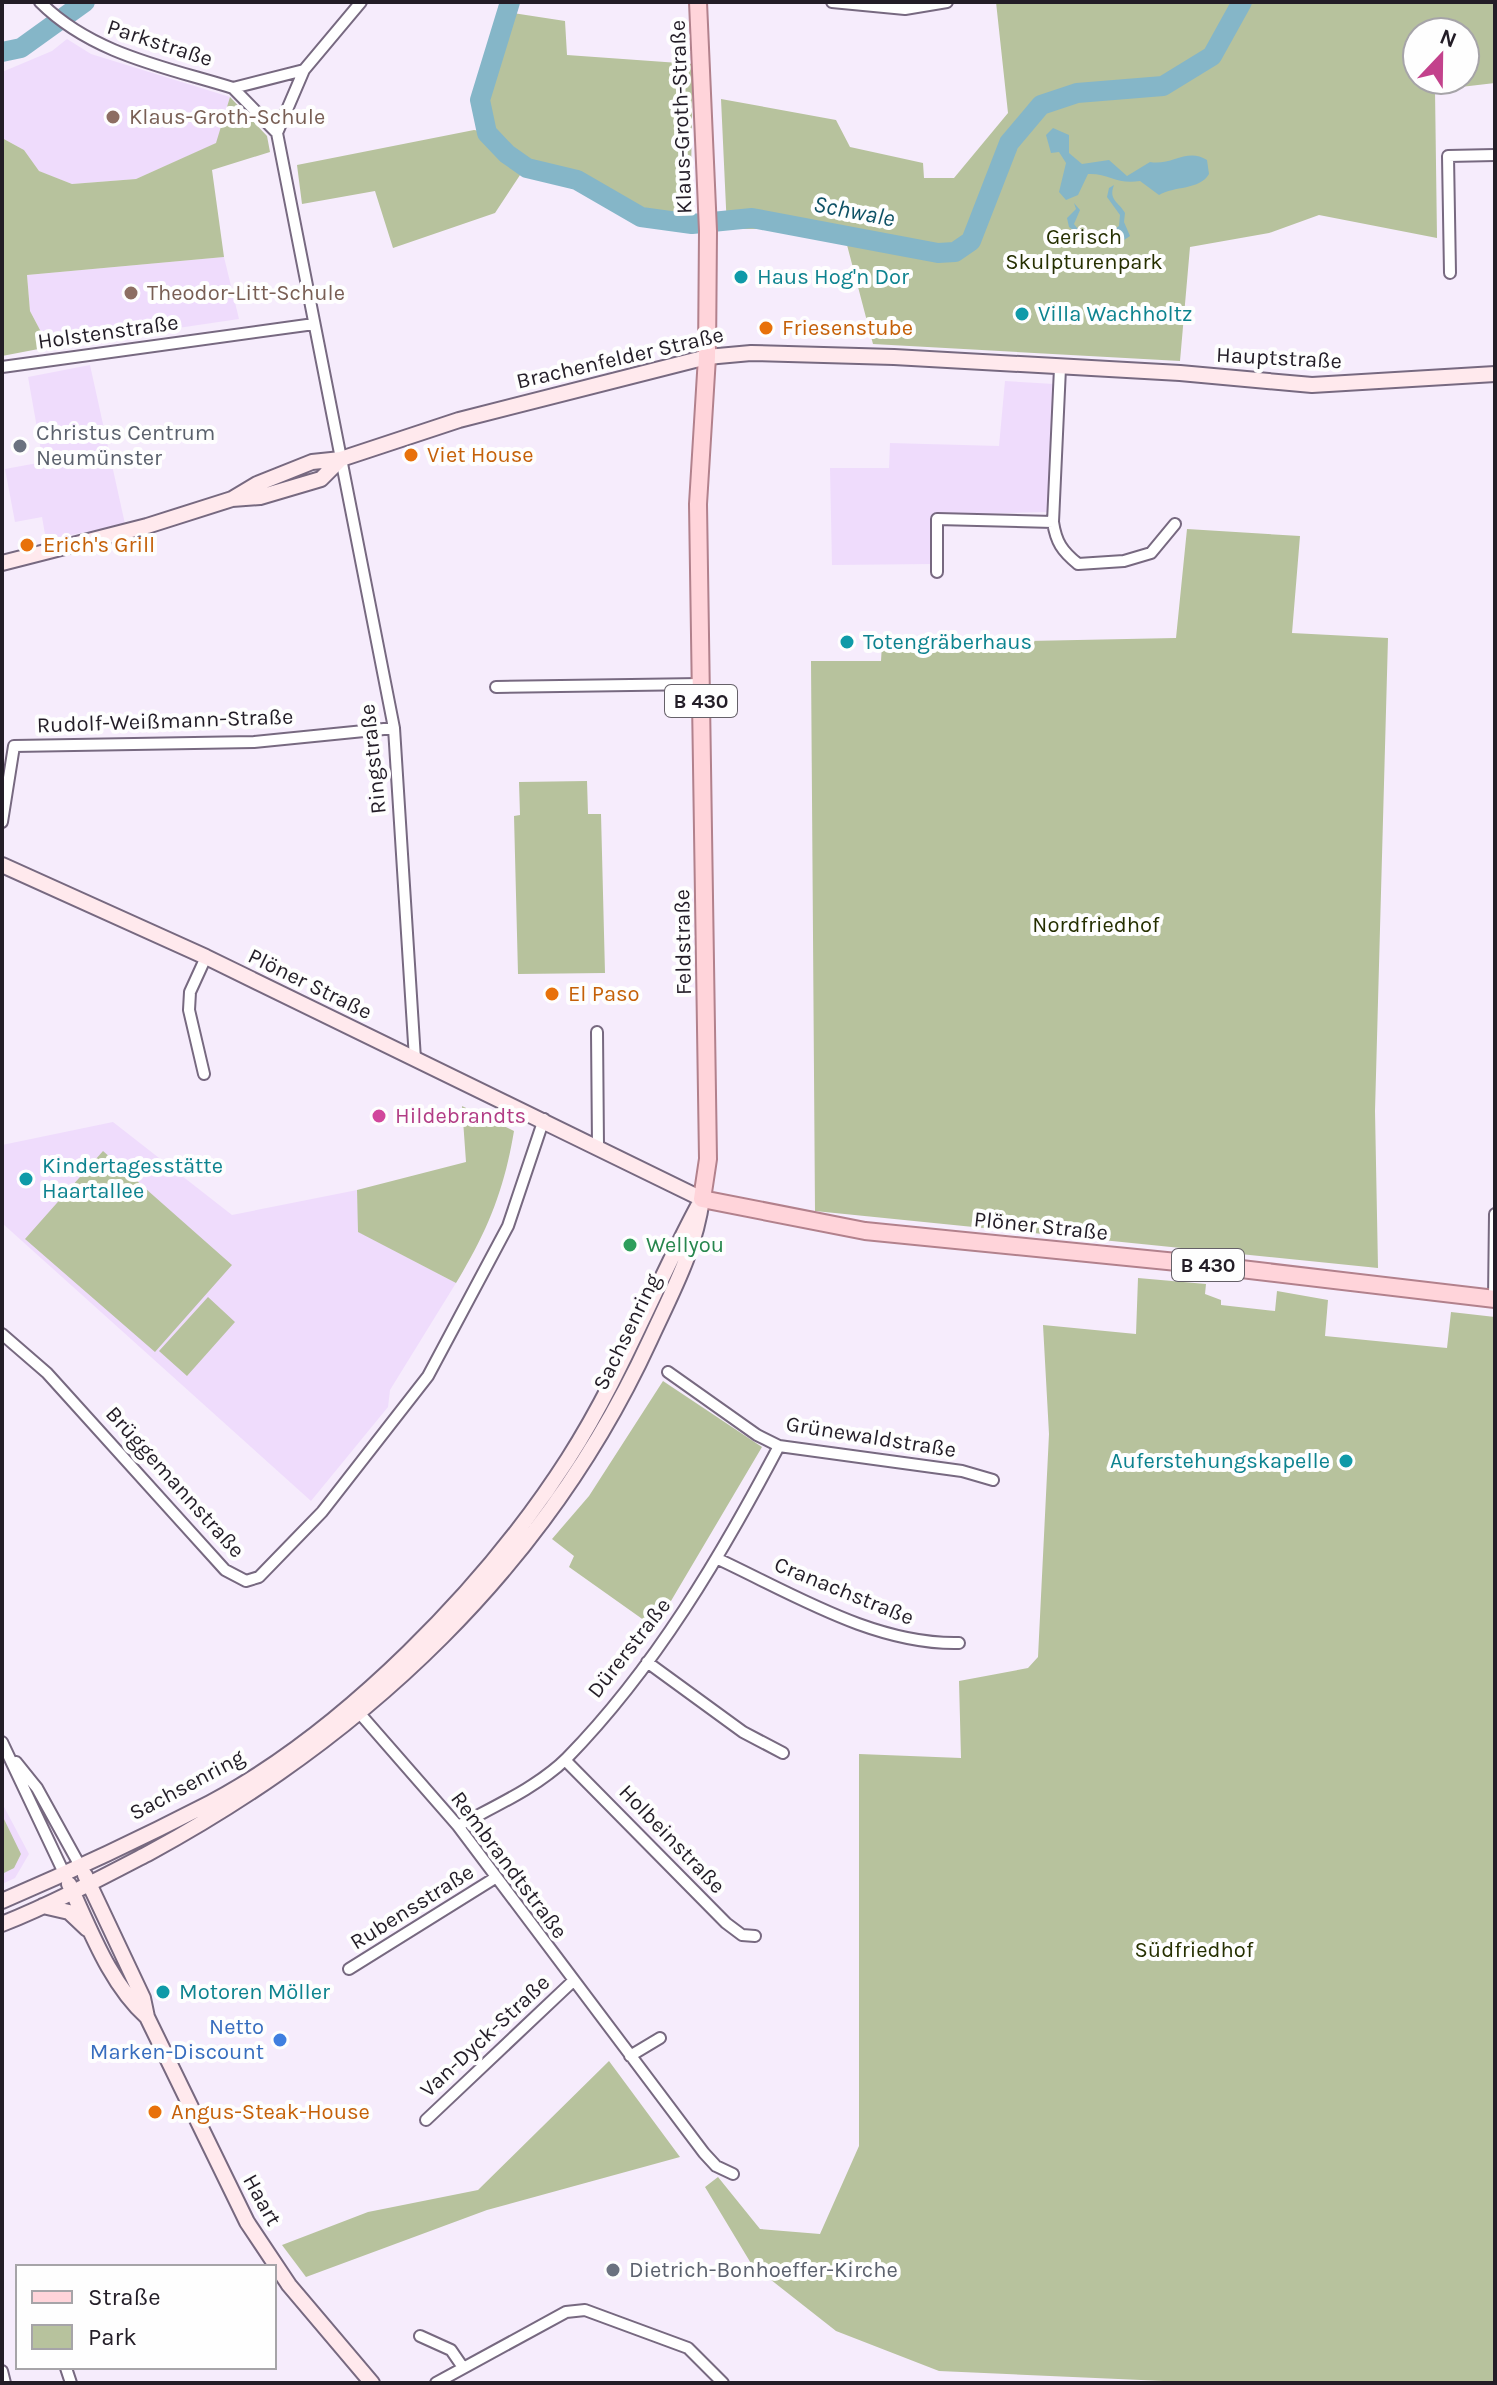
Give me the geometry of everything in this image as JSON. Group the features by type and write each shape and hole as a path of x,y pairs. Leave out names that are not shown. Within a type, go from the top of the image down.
{"main road":[{"name":"Klaus-Groth-Straße","path":"698,2 708,205 707,357"},
{"name":"Brachenfelder Straße","path":"2,563 147,526 232,499 260,497 321,479 341,459 501,408 707,357 818,354 1060,368"},
{"name":"Feldstraße","path":"702,1199 708,1159 698,504 707,357"},
{"name":"Hauptstraße","path":"1060,368 1180,373 1312,385 1495,374"},
{"name":"Plöner Straße","path":"2,865 206,957 544,1119 702,1199 865,1231 1207,1265 1494,1299"},
{"name":"Sachsenring","path":"2,1924 73,1892 248,1795 355,1708 466,1592 568,1459 615,1380 702,1199"},
{"name":"Sachsenring","path":"2,1901 211,1802 355,1708"},
{"name":"Haart","path":"79,1864 143,1998 147,2017 247,2222 276,2265"},
{"name":"Haart","path":"64,1873 97,1944 133,2005 147,2017"},
{"path":"43,1906 69,1912 97,1944"},
{"name":"Haart","path":"276,2266 372,2383"}],"street":[{"name":"Parkstraße","path":"40,2 67,27 113,51 233,88"},
{"path":"233,88 277,133 304,70 361,2"},
{"path":"832,2 905,9 941,3"},
{"path":"233,88 304,70"},
{"name":"Ringstraße","path":"277,133 394,728 415,1059"},
{"path":"1450,273 1448,156 1495,155"},
{"name":"Holstenstraße","path":"2,367 314,324"},
{"path":"1060,368 1053,522 1055,538 1064,553 1078,564 1124,561 1151,553 1175,524"},
{"path":"937,572 937,519 1053,522"},
{"path":"496,687 701,684"},
{"name":"Rudolf-Weißmann-Straße","path":"2,822 14,746 254,742 394,728"},
{"path":"204,1074 189,1010 190,992 206,957"},
{"path":"597,1032 598,1146"},
{"name":"Brüggemannstraße","path":"2,1334 47,1373 235,1577 246,1581 259,1577 322,1512 428,1376 508,1226 544,1119"},
{"path":"1494,1299 1495,1214"},
{"name":"Grünewaldstraße","path":"668,1372 757,1435 779,1446 962,1471 993,1480"},
{"name":"Dürerstraße","path":"458,1826 565,1760 647,1662 718,1559 779,1446"},
{"name":"Cranachstraße","path":"718,1559 894,1636 927,1644 959,1643"},
{"path":"647,1662 743,1732 783,1753"},
{"name":"Rembrandtstraße","path":"355,1708 458,1826 572,1982 704,2153 716,2166 733,2174"},
{"name":"Haart","path":"5,1746 37,1788 79,1864"},
{"name":"Haart","path":"5,1746 64,1873"},
{"name":"Holbeinstraße","path":"565,1760 726,1923 742,1935 755,1936"},
{"name":"Rubensstraße","path":"349,1969 495,1878"},
{"name":"Van-Dyck-Straße","path":"426,2120 572,1982"},
{"path":"630,2056 660,2038"},
{"path":"436,2383 462,2366 566,2312 585,2310 688,2348 723,2383"},
{"path":"420,2336 451,2350 462,2366"},
{"path":"2,2371 5,2383"}],"shaded area":[{"name":"Klaus-Groth-Schule","path":"67,39 91,54 230,97 217,143 136,179 72,184 38,171 24,150 2,138 2,72 52,51"},
{"name":"Theodor-Litt-Schule","path":"224,257 239,319 49,347 30,311 27,275"},
{"path":"90,365 125,524 46,540 42,517 15,522 5,469 43,462 28,377"},
{"path":"1005,381 1054,384 1048,512 933,515 933,564 832,565 830,468 889,468 890,443 999,446"},
{"path":"113,1122 232,1215 357,1190 359,1232 456,1283 390,1390 388,1407 311,1501 2,1223 2,1145"},
{"path":"2,1803 29,1854 15,1878 2,1884"}],"green space":[{"name":"Gerisch Skulpturenpark","path":"996,2 1495,2 1495,83 1481,85 1481,16 1401,16 1401,96 1435,96 1437,238 1319,215 1269,233 1190,247 1180,361 873,344 847,245 768,229 727,229 721,99 836,120 850,147 923,163 924,178 954,178 1008,113"},
{"path":"507,12 565,21 567,55 693,64 690,230 633,221 574,182 522,172 495,213 393,248 375,191 302,204 297,165 474,130 487,132 480,100"},
{"path":"230,97 267,136 270,152 212,170 224,257 27,275 30,311 49,347 2,356 2,138 24,150 39,171 72,184 136,179 216,143"},
{"name":"Nordfriedhof","path":"1187,529 1300,536 1292,633 1388,638 1375,1111 1378,1268 815,1211 811,661 881,661 882,644 1176,638"},
{"path":"587,781 588,814 601,814 605,973 518,974 514,816 520,815 519,782"},
{"path":"462,1106 514,1131 493,1210 456,1283 358,1232 357,1190 466,1162"},
{"path":"103,1151 232,1265 155,1352 25,1239"},
{"name":"Südfriedhof","path":"1138,1278 1206,1284 1205,1294 1221,1300 1221,1305 1275,1311 1277,1291 1328,1300 1325,1336 1447,1348 1451,1312 1495,1317 1495,2383 1209,2383 939,2371 836,2331 752,2265 705,2187 718,2177 760,2229 820,2234 859,2146 859,1754 961,1758 959,1681 1028,1668 1038,1657 1049,1434 1043,1325 1136,1334"},
{"path":"208,1297 235,1322 187,1376 159,1351"},
{"path":"663,1381 762,1447 655,1628 569,1567 574,1556 552,1539 589,1496"},
{"path":"2,1815 21,1854 14,1868 2,1874"},
{"path":"609,2061 680,2157 487,2210 306,2277 282,2245 368,2212 478,2190"}],"water":[{"path":"1053,128 1069,135 1069,153 1082,164 1109,160 1127,176 1150,162 1165,162 1193,155 1207,160 1209,174 1200,183 1159,195 1140,181 1088,174 1078,195 1066,200 1059,192 1066,163 1059,152 1051,153 1046,135"},
{"path":"1114,185 1113,198 1125,213 1124,222 1130,236 1115,246 1093,243 1069,227 1067,218 1076,209 1074,203 1080,210 1074,224 1084,232 1102,234 1119,226 1120,215 1107,197 1109,188"}],"waterway":[{"name":"Schwale","path":"2,52 21,48 85,2"},
{"name":"Schwale","path":"510,2 480,100 487,133 507,154 527,168 577,180 641,217 692,224 752,218 938,253 955,252 971,241 1009,143 1041,105 1077,93 1163,86 1212,56 1242,2"}],"place":[{"name":"Klaus-Groth-Schule","path":"113,117"},
{"name":"Haus Hog'n Dor","path":"741,277"},
{"name":"Theodor-Litt-Schule","path":"131,293"},
{"name":"Villa Wachholtz","path":"1022,314"},
{"name":"Friesenstube","path":"766,328"},
{"name":"Christus Centrum Neumünster","path":"20,446"},
{"name":"Viet House","path":"411,455"},
{"name":"Erich's Grill","path":"27,545"},
{"name":"Totengräberhaus","path":"847,642"},
{"name":"El Paso","path":"552,994"},
{"name":"Hildebrandts","path":"379,1116"},
{"name":"Kindertagesstätte Haartallee","path":"26,1179"},
{"name":"Wellyou","path":"630,1245"},
{"name":"Auferstehungskapelle","path":"1346,1461"},
{"name":"Motoren Möller","path":"163,1992"},
{"name":"Netto Marken-Discount","path":"280,2040"},
{"name":"Angus-Steak-House","path":"155,2112"},
{"name":"Dietrich-Bonhoeffer-Kirche","path":"613,2270"}]}
